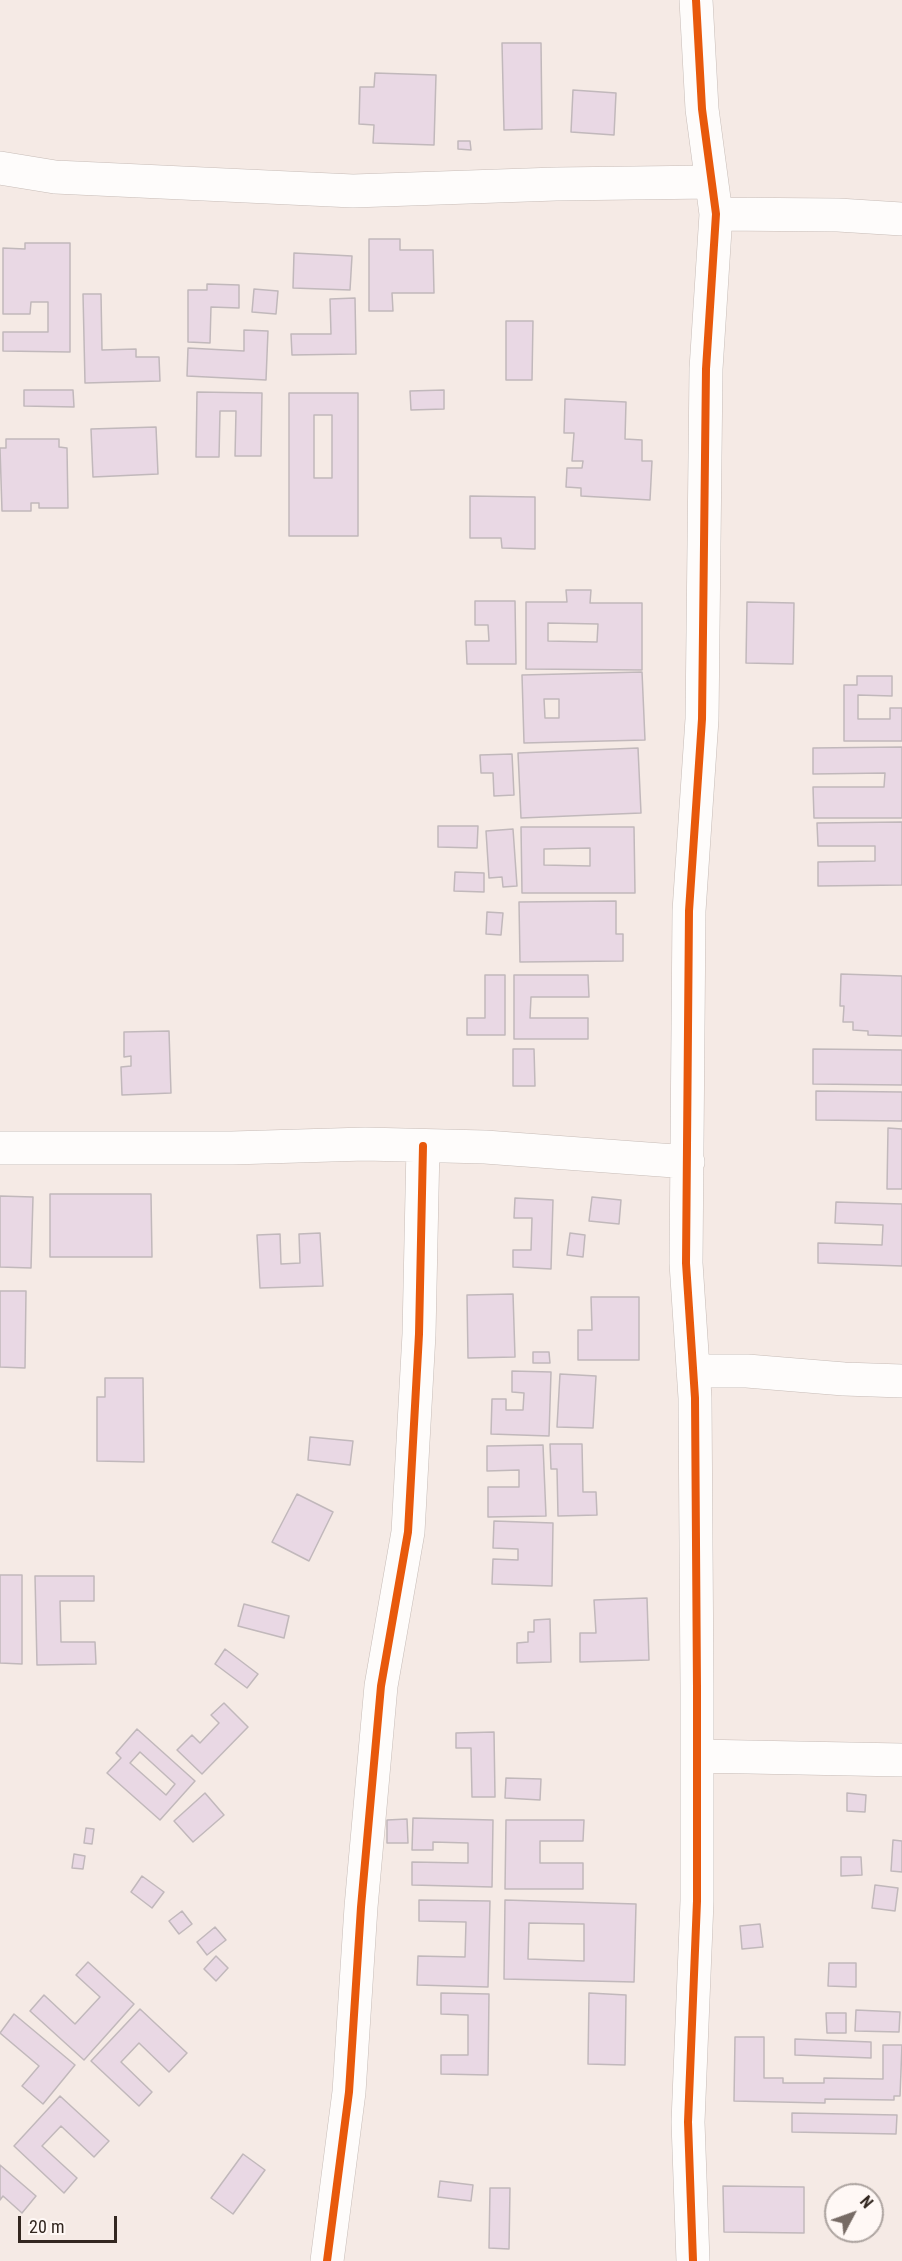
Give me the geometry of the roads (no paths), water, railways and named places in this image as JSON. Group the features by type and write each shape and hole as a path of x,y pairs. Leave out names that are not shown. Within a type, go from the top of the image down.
{"street":[{"path":"693,2261 688,2122 697,1901 697,1756 693,1371 686,1263 689,911 702,719 706,369 716,214 702,109 696,0"},
{"path":"0,168 55,177 354,191 544,184 711,182"},
{"path":"716,214 838,215 902,219"},
{"path":"0,1149 232,1148 365,1144 485,1147 688,1162"},
{"path":"327,2261 349,2092 361,1907 381,1686 408,1532 419,1334 423,1146"},
{"path":"693,1371 747,1371 902,1381"},
{"path":"697,1756 902,1760"}]}
